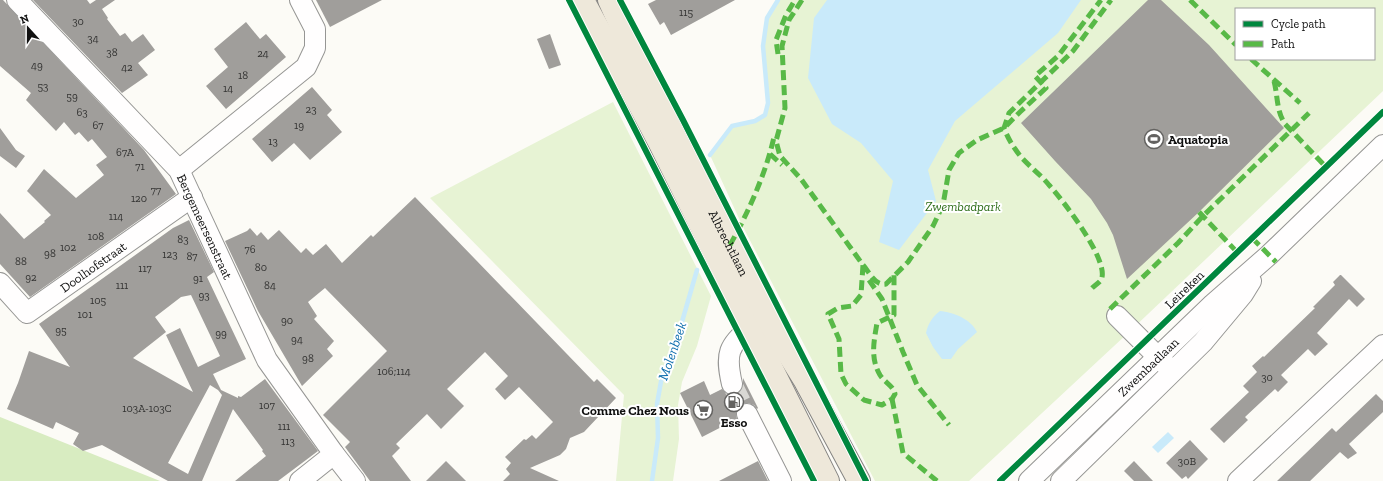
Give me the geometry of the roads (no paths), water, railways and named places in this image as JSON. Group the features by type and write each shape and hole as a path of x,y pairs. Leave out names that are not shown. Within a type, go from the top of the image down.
{"main road":[{"name":"Albrechtlaan","path":"583,0 660,144 828,481"},
{"name":"Albrechtlaan","path":"609,0 640,66 774,331 805,380 859,481"}],"street":[{"name":"Bergemeersenstraat","path":"17,0 179,170 267,360 355,481"},
{"path":"179,170 306,67 315,48 315,29 300,0"},
{"name":"Zwembadlaan","path":"1030,481 1158,356 1213,304 1269,255 1383,144"},
{"name":"Doolhofstraat","path":"0,283 27,313 192,197"},
{"name":"Zwembadlaan","path":"1060,481 1203,342 1243,294 1269,255"},
{"path":"1102,441 1104,429 1168,366 1117,316"},
{"path":"732,384 729,370 729,357 732,346 740,336 752,326"},
{"path":"1238,481 1383,345"},
{"path":"747,414 781,481"},
{"path":"300,481 334,454"}],"water":[{"path":"827,0 1081,0 1058,33 955,121 928,170 936,201 899,250 879,242 893,181 861,143 832,124 808,78 814,18"},
{"path":"940,311 961,317 971,323 977,332 958,349 951,359 942,359 933,347 926,333 931,321"},
{"path":"1168,432 1174,438 1158,453 1152,447"}],"waterway":[{"name":"Molenbeek","path":"710,155 732,126 755,121 765,115 768,103 763,46 767,18 778,0"},
{"name":"Molenbeek","path":"652,481 658,438 657,404 662,376 677,339 697,270"}],"tunnel":[{"path":"732,384 747,414"}],"place":[{"name":"Aquatopia","path":"1154,139"},
{"name":"Esso","path":"734,402"},
{"name":"Comme Chez Nous","path":"703,410"}],"park label":[{"name":"Zwembadpark","path":"963,206"}]}
